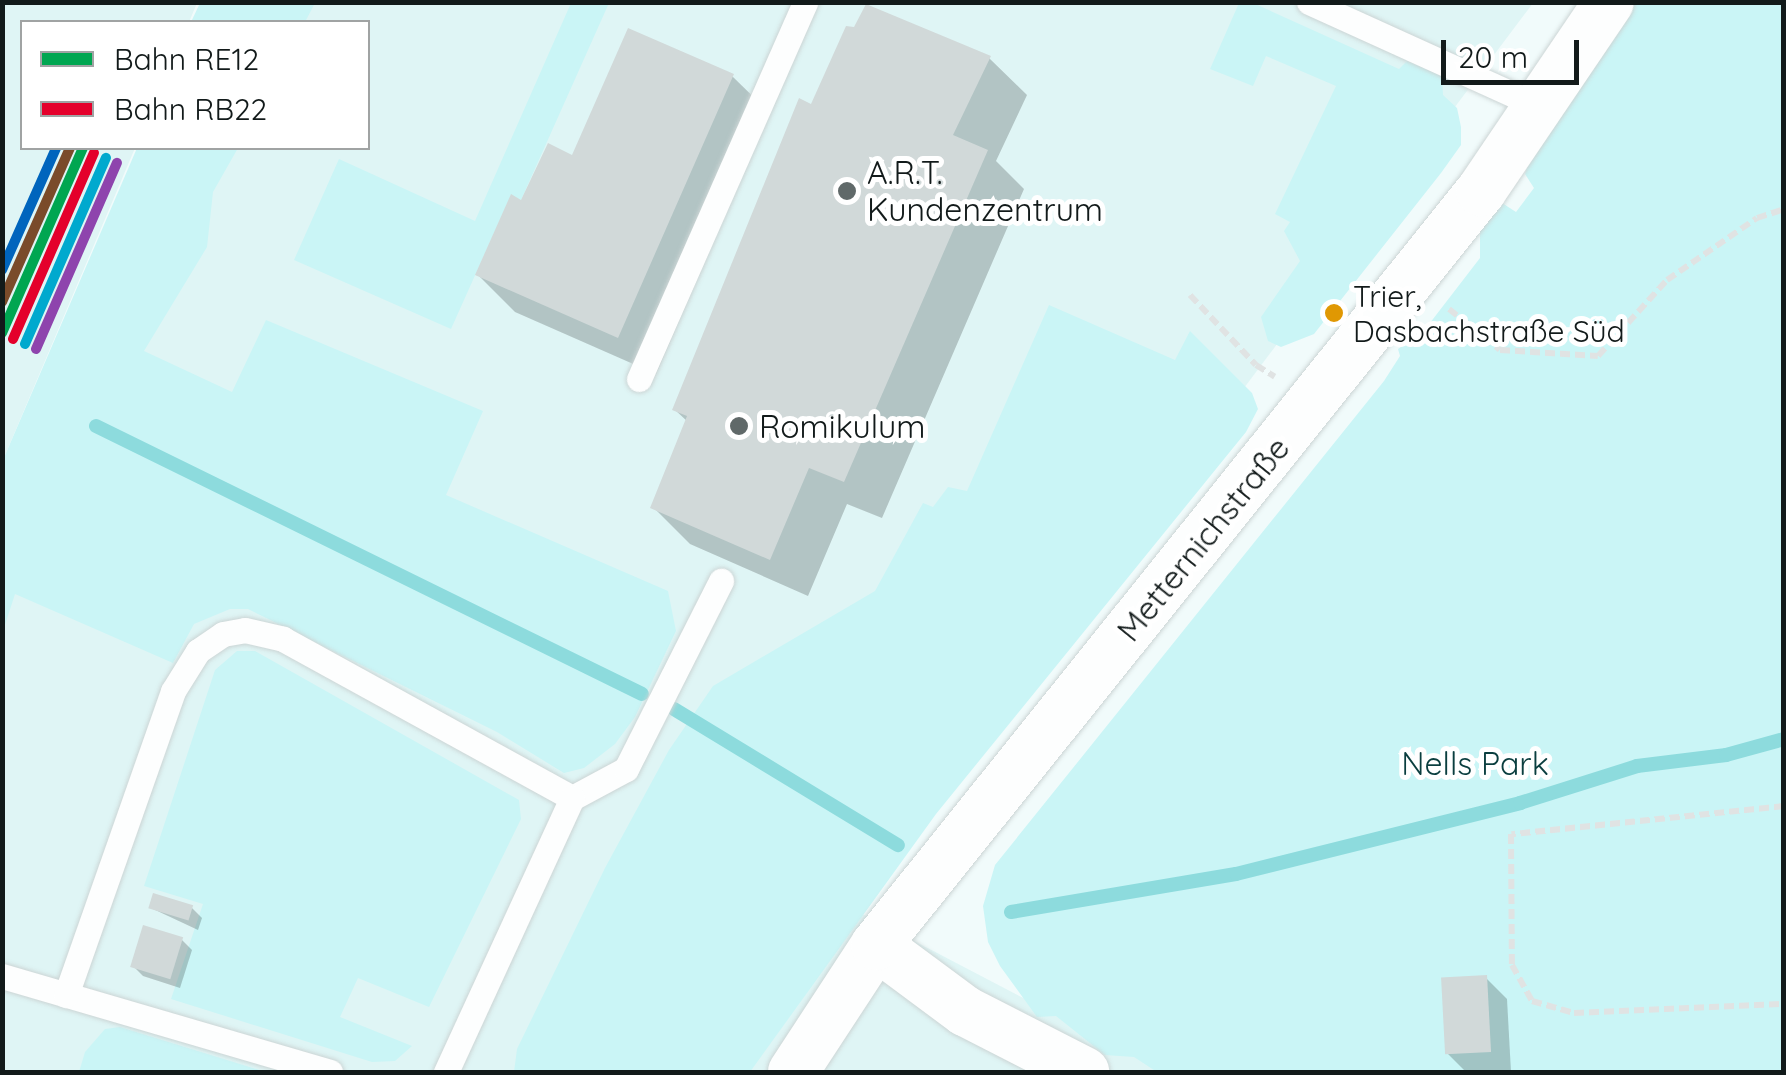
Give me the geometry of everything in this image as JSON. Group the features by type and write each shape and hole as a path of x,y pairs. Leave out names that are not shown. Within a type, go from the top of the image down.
{"street":[{"name":"Metternichstraße","path":"794,1072 876,945 1373,330 1540,108 1609,2"},
{"path":"876,945 965,1011 1084,1072"}],"lane":[{"path":"639,379 805,2"},
{"path":"1309,2 1540,108"},
{"path":"446,1072 572,798 626,769 721,580"},
{"path":"66,994 173,691 198,652 222,634 244,630 283,639 572,798"},
{"path":"2,976 330,1072"}],"path":[{"path":"1441,302 1500,350 1598,356 1668,280 1757,218 1784,210"},
{"path":"1190,295 1256,365 1285,382"},
{"path":"1784,806 1511,834 1512,965 1532,1000 1574,1013 1784,1004"}],"shaded area":[{"path":"3,2 197,3 190,20 20,20 20,150 134,150 3,460"},
{"path":"241,3 1533,3 853,909 1165,1072 3,1072 3,519 169,150 370,150 370,20 232,20"}],"green space":[{"path":"200,2 315,3 306,20 192,20"},
{"path":"571,3 609,3 521,200 511,195 451,329 294,260 339,159 475,221"},
{"path":"1239,3 1253,3 1399,69 1407,61 1442,75 1443,95 1457,108 1461,127 1461,145 1314,334 1281,347 1268,341 1261,317 1300,261 1284,231 1290,222 1275,214 1336,86 1266,56 1253,86 1210,69"},
{"name":"Nells Park","path":"1616,3 1783,3 1783,1072 1157,1072 1134,1057 1105,1055 1056,1016 1037,1017 1000,966 988,942 983,906 995,865 1384,381 1400,356 1398,349 1423,332 1480,258 1480,227 1499,201 1516,212 1534,188 1525,174 1528,163"},
{"path":"136,150 237,150 213,192 207,247 144,351 232,392 266,320 483,411 446,495 668,591 676,631 635,717 615,744 584,768 564,773 497,732 248,609 230,609 194,624 173,663 15,594 3,631 3,460"},
{"path":"1049,305 1175,360 1190,331 1252,393 1258,409 1246,432 936,814 750,1072 514,1072 517,1049 605,868 669,750 713,686 875,591 923,503 933,507 948,487 967,491"},
{"path":"237,651 255,651 519,800 521,819 429,1007 358,978 340,1017 412,1046 395,1061 372,1062 171,999 203,904 144,886 215,670"},
{"path":"120,1027 266,1072 79,1072 85,1052 105,1029"}],"building":[{"path":"866,4 991,56 953,135 988,150 844,482 809,468 770,560 650,508 687,416 672,410 799,98 811,104 846,26 854,27"},
{"path":"628,28 734,74 618,338 475,275 511,194 521,200 548,143 572,155"},
{"path":"153,893 193,905 188,921 148,908"},
{"path":"143,925 183,937 170,979 130,967"},
{"path":"1487,975 1491,1052 1445,1054 1441,977"}],"waterway":[{"path":"96,426 642,694"},
{"path":"674,709 898,845"},
{"path":"1011,912 1236,874 1520,803 1637,766 1726,755 1784,739"}],"rail line":[{"name":"RE12","path":"2,333 82,150"},
{"name":"RB22","path":"13,339 94,153"}],"transit line":[{"path":"2,270 55,150"},
{"path":"2,302 69,150"},
{"path":"25,344 106,158"},
{"path":"36,349 117,163"}],"place":[{"name":"A.R.T. Kundenzentrum","path":"847,191"},
{"name":"Trier, Dasbachstraße Süd","path":"1334,313"},
{"name":"Romikulum","path":"739,426"}]}
